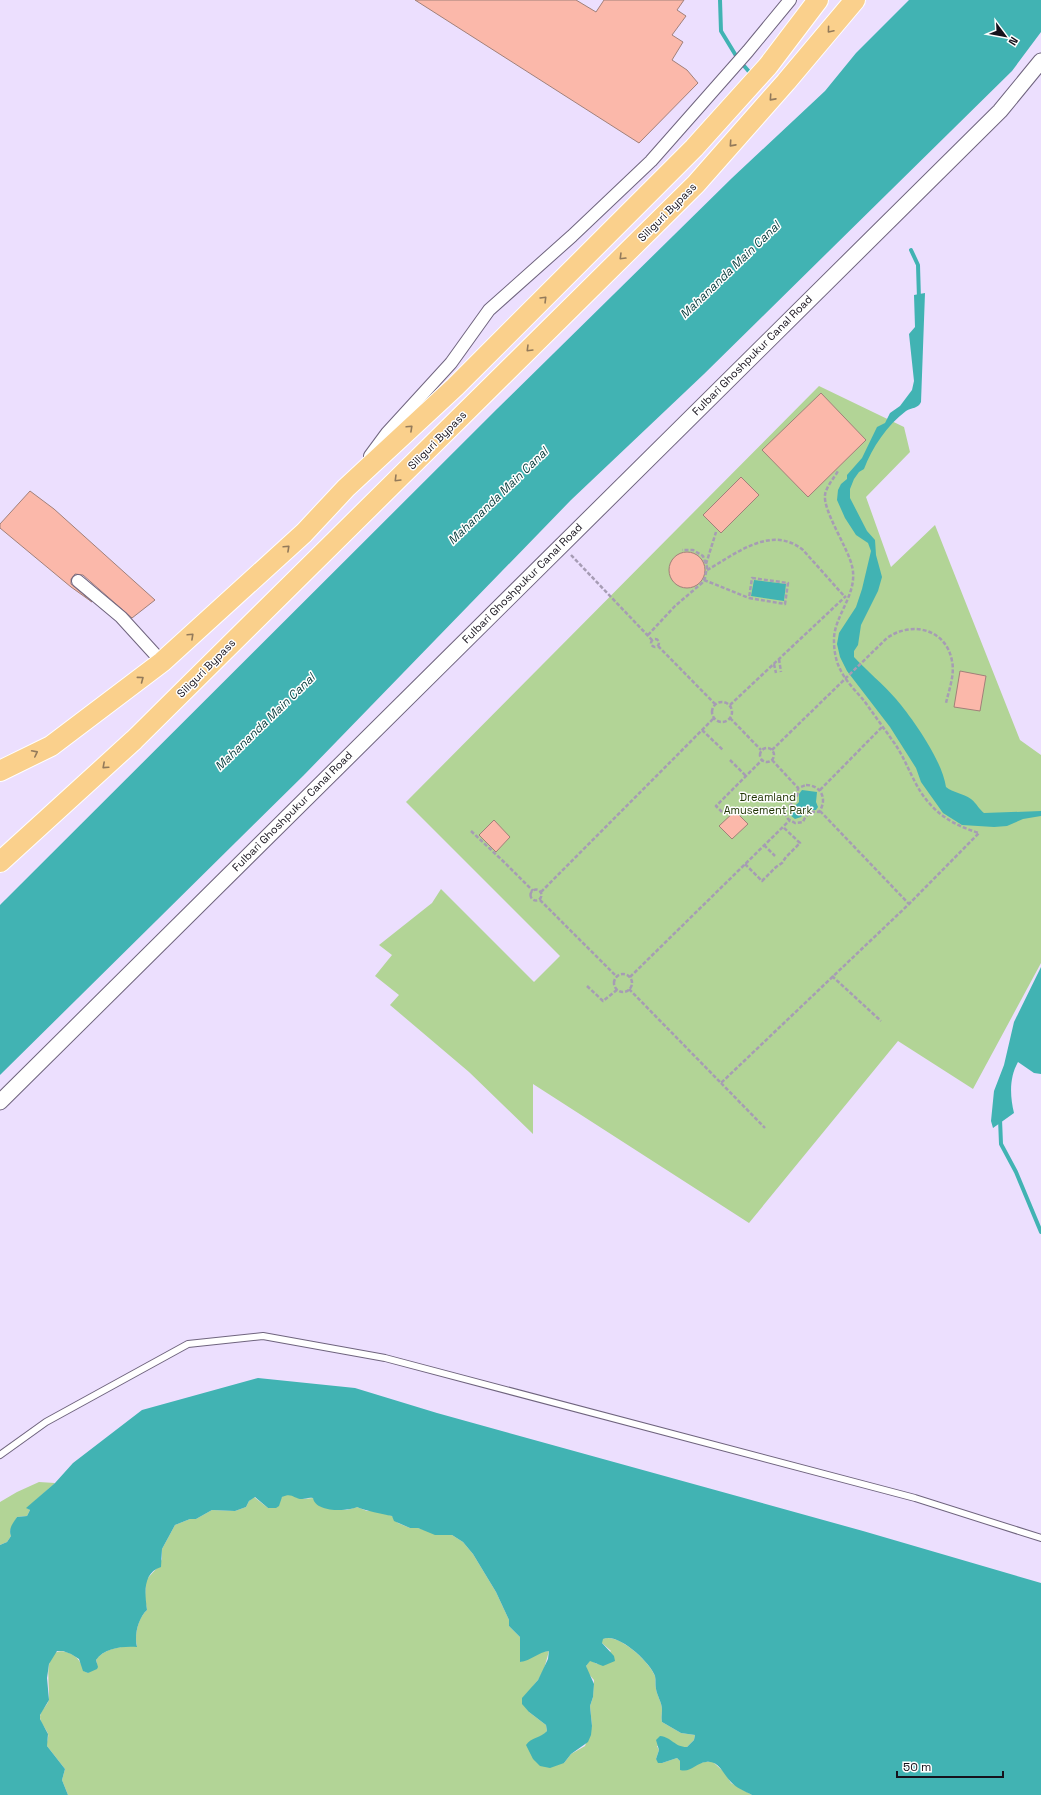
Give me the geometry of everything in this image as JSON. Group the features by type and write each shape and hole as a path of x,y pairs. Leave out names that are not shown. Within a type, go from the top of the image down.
{"highway":[{"path":"0,771 50,746 162,662 304,533 346,488 456,387 694,148 768,66 818,0"},
{"name":"Siliguri Bypass","path":"0,862 134,740 696,184 786,82 855,0"}],"street":[{"path":"346,488 387,433 450,363 489,310 572,236 650,161 748,51 790,0"},
{"name":"Fulbari Ghoshpukur Canal Road","path":"0,1102 1000,111 1041,61"},
{"path":"78,581 121,617 162,662"}],"lane":[{"path":"0,1455 46,1422 188,1344 263,1336 385,1358 915,1498 1041,1538"}],"path":[{"path":"721,1083 909,904 979,833 952,823 930,805 916,786 908,765 883,726 845,679 837,660 834,640 835,632 851,592 853,579 852,565 826,504 826,491 838,471"},
{"path":"706,564 716,532"},
{"path":"707,570 761,541 779,539 796,544 803,550 845,597"},
{"path":"648,636 675,606 704,580 707,570 702,556 698,552 687,549 682,550"},
{"path":"566,551 652,640 652,646 658,646"},
{"path":"704,580 749,598 785,604 788,583 752,578 749,598"},
{"path":"730,705 851,592"},
{"path":"772,750 887,638 902,630 918,629 934,634 946,646 952,661 953,669 946,703"},
{"path":"652,640 658,640 658,646 715,704"},
{"path":"779,659 781,672"},
{"path":"774,664 776,673"},
{"path":"724,701 730,705 732,713 730,718 722,722 714,718 712,712 715,704 724,701"},
{"path":"540,900 542,895 541,892 714,718"},
{"path":"730,718 761,750"},
{"path":"820,790 883,726"},
{"path":"702,730 723,750"},
{"path":"761,750 766,747 772,750 774,755 772,760"},
{"path":"761,750 760,756 762,760"},
{"path":"730,760 746,776"},
{"path":"762,760 765,762 772,760"},
{"path":"722,812 716,806 762,760"},
{"path":"772,760 798,788"},
{"path":"810,785 820,790 824,803 820,810 809,814 803,822 800,823 790,820 787,816 786,810 787,806 795,800 798,788 810,785"},
{"path":"820,810 909,904"},
{"path":"630,977 790,820"},
{"path":"745,864 762,881 782,863 800,843 783,827"},
{"path":"470,831 533,891 536,890 541,892"},
{"path":"764,846 775,856"},
{"path":"533,891 531,898 535,901 540,900 617,977"},
{"path":"624,974 630,977 632,983 629,989 624,992 618,989 615,984 617,977 624,974"},
{"path":"832,976 881,1022"},
{"path":"587,986 603,1001 618,989"},
{"path":"629,989 765,1128"}],"green space":[{"name":"Dreamland Amusement Park","path":"819,386 904,427 910,452 866,497 891,567 935,525 1020,740 1041,755 1041,963 973,1089 898,1041 749,1223 533,1084 533,1134 469,1072 390,1005 399,995 375,976 392,955 379,945 432,903 441,889 534,982 560,956 406,802"},
{"path":"39,1482 55,1483 27,1508 30,1510 27,1516 17,1517 10,1531 11,1536 7,1542 0,1545 0,1502"},
{"path":"284,1495 293,1495 304,1499 313,1498 322,1507 347,1510 357,1507 367,1511 375,1511 392,1516 398,1523 410,1528 418,1528 442,1535 452,1535 463,1542 473,1554 496,1592 509,1620 509,1626 520,1637 520,1662 542,1652 549,1651 544,1669 533,1686 529,1712 546,1725 547,1731 544,1735 537,1738 564,1763 571,1754 585,1746 592,1726 590,1706 593,1697 594,1680 587,1672 586,1666 590,1660 597,1664 611,1651 602,1643 602,1639 609,1638 616,1640 632,1649 652,1670 655,1676 657,1692 662,1707 662,1722 681,1733 695,1735 694,1740 687,1747 679,1747 672,1742 657,1746 659,1750 656,1759 662,1763 677,1758 680,1761 680,1766 713,1762 725,1773 731,1783 752,1795 68,1795 62,1780 65,1769 47,1746 48,1734 40,1717 41,1712 49,1701 48,1675 51,1659 54,1654 60,1651 75,1656 82,1665 84,1671 88,1673 97,1663 96,1660 99,1656 109,1650 126,1646 137,1646 136,1637 139,1622 147,1610 145,1598 146,1580 157,1568 162,1559 162,1549 175,1525 190,1519 196,1519 212,1510 235,1511 246,1507 249,1501 254,1497 268,1508 280,1503 280,1499"}],"water":[{"name":"Mahananda Main Canal","path":"909,0 1041,0 1041,32 1012,71 704,374 571,500 304,775 0,1075 0,905 498,408 732,178 825,91 856,53"},
{"path":"925,293 921,402 917,407 906,411 886,430 871,453 864,469 859,472 854,479 850,489 850,498 867,531 875,540 876,555 882,577 878,591 861,625 858,645 854,651 854,657 891,693 903,707 926,740 933,753 939,765 946,787 971,799 984,813 1041,811 1041,816 1023,819 1007,826 994,827 962,825 943,813 921,782 916,768 890,727 847,671 840,657 837,644 839,633 856,607 871,551 868,543 856,535 845,518 837,500 838,490 841,484 847,479 847,475 862,458 877,427 885,423 890,413 900,406 912,390 914,381 909,334 915,327 914,295"},
{"path":"754,580 786,584 784,601 751,596"},
{"path":"802,790 817,792 816,802 818,807 816,810 807,810 801,817 795,819 790,815 790,810 799,802 799,794"},
{"path":"1041,967 1041,1074 1034,1073 1018,1062 1013,1074 1011,1087 1014,1113 993,1128 991,1121 994,1091 1004,1065 1014,1022"},
{"path":"258,1378 355,1388 437,1413 863,1531 1041,1583 1041,1795 752,1795 733,1784 718,1765 714,1763 702,1763 684,1771 680,1770 680,1761 677,1758 658,1763 656,1759 659,1750 656,1740 660,1736 667,1738 683,1747 687,1747 694,1740 695,1735 681,1733 662,1722 662,1707 657,1692 655,1676 652,1670 640,1656 625,1644 609,1638 603,1639 602,1643 614,1656 615,1661 603,1666 590,1661 586,1666 594,1684 593,1697 590,1706 592,1726 591,1735 588,1742 571,1754 564,1763 550,1768 540,1766 533,1759 526,1745 531,1740 547,1731 546,1725 529,1712 522,1704 522,1698 538,1680 548,1659 549,1651 520,1662 520,1637 509,1626 509,1620 496,1592 473,1554 463,1542 452,1535 435,1535 418,1528 410,1528 394,1521 392,1516 357,1507 346,1510 332,1510 319,1506 315,1503 313,1498 299,1499 288,1495 282,1497 279,1506 276,1508 268,1508 255,1497 249,1501 246,1507 235,1511 212,1510 196,1519 190,1519 175,1525 162,1549 161,1567 151,1574 146,1585 147,1610 139,1622 136,1638 137,1647 109,1650 99,1656 96,1660 98,1667 97,1669 88,1673 83,1671 79,1659 63,1651 57,1651 49,1664 47,1678 49,1700 40,1715 40,1719 48,1734 47,1746 65,1769 62,1780 68,1795 0,1795 0,1545 7,1542 11,1536 11,1528 17,1517 27,1516 30,1510 26,1508 55,1483 73,1463 142,1410"}],"building":[{"path":"415,0 576,0 596,12 604,0 684,0 677,10 686,16 672,35 683,42 672,60 687,70 698,83 639,143"},
{"path":"821,393 866,440 808,497 762,450"},
{"path":"741,477 759,495 721,533 703,515"},
{"path":"30,491 54,509 155,600 132,618 83,575 75,574 71,579 71,584 92,602 71,587 0,528 0,524"},
{"path":"691,552 700,557 704,563 704,577 700,583 691,588 683,588 674,583 670,577 669,566 674,557 680,553"},
{"path":"960,671 986,676 980,711 954,707"},
{"path":"735,811 748,824 732,839 719,826"},
{"path":"494,820 510,837 496,852 479,835"}],"waterway":[{"path":"720,0 721,31 738,59 752,75"},
{"path":"911,250 918,265 919,299"},
{"path":"1000,1119 1001,1144 1016,1172 1041,1232"}]}
